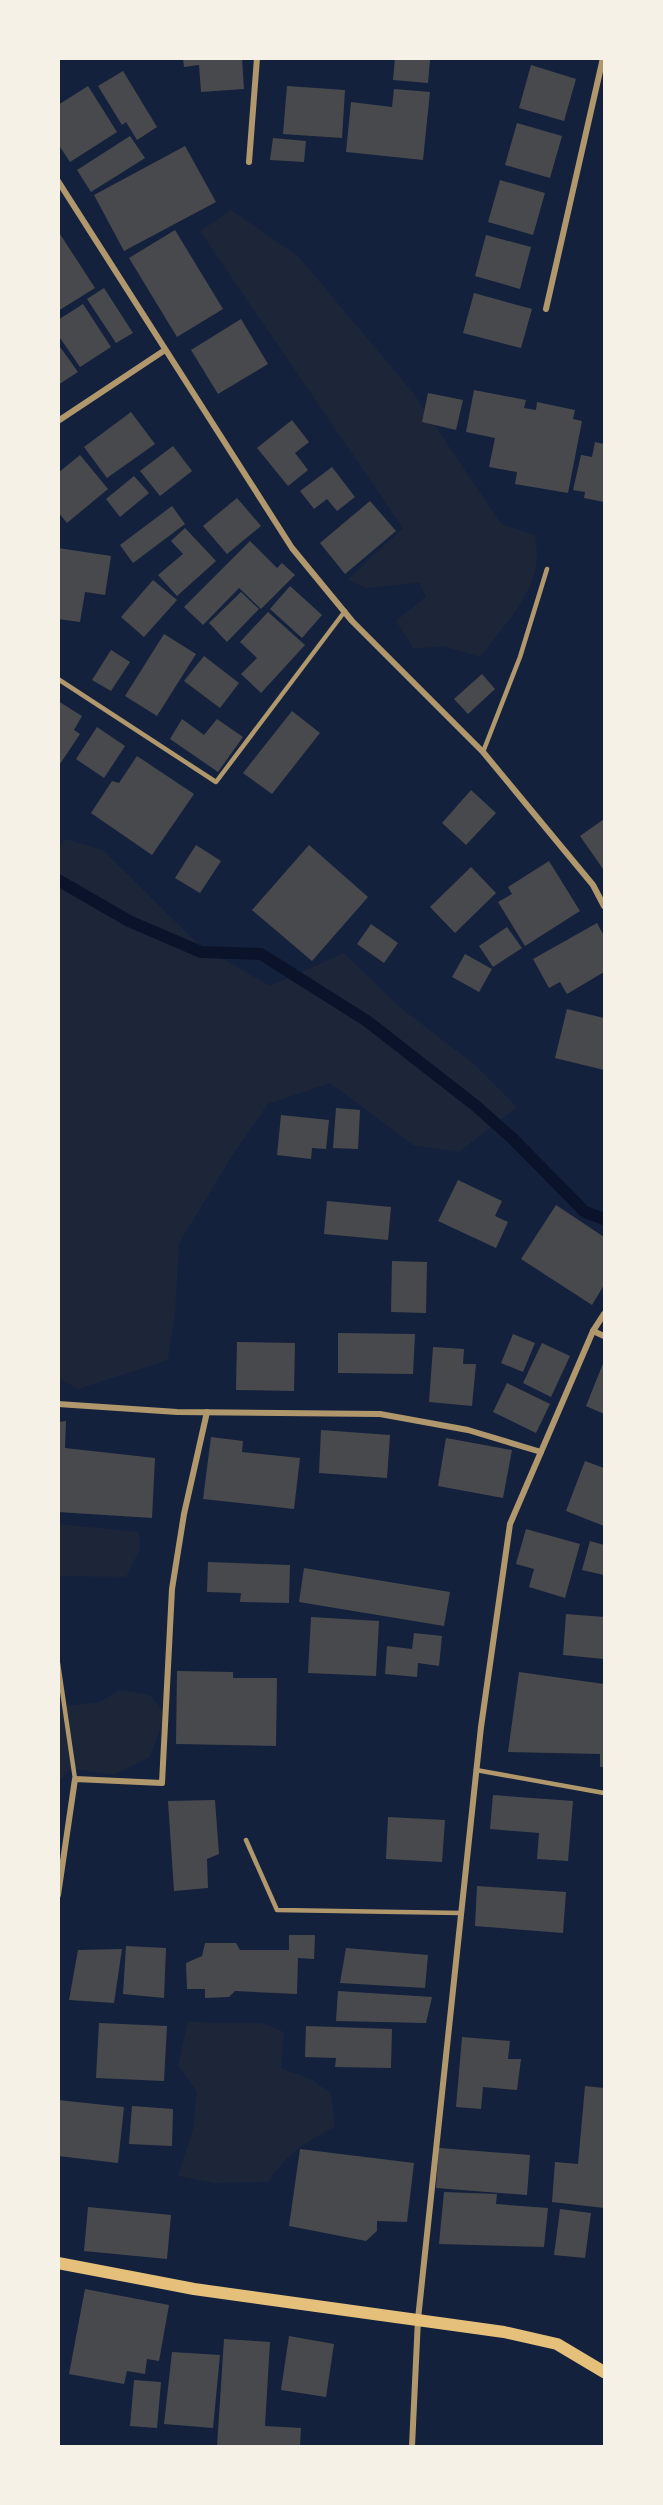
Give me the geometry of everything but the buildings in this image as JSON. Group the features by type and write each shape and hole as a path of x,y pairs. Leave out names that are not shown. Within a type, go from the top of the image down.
{"main road":[{"path":"58,2263 194,2289 504,2332 557,2344 604,2372"}],"street":[{"path":"249,162 257,58"},
{"path":"546,309 603,58"},
{"path":"58,181 292,549 345,611 483,752 593,885 604,906"},
{"path":"58,421 165,350"},
{"path":"412,2446 418,2319 476,1770 510,1524 593,1331 604,1314"},
{"path":"593,1331 604,1336"},
{"path":"58,1404 207,1412 380,1414 468,1430 541,1452"},
{"path":"58,1895 75,1779 162,1783 172,1589 184,1514 207,1412"}],"lane":[{"path":"483,752 520,657 547,569"},
{"path":"58,679 216,782 345,611"},
{"path":"58,1663 75,1779"},
{"path":"476,1770 604,1793"},
{"path":"246,1840 278,1910 461,1913"}],"shaded area":[{"path":"231,210 299,257 414,394 501,524 535,535 537,559 530,586 515,611 480,657 444,646 414,649 396,621 426,596 419,583 365,588 348,579 403,528 200,231"},
{"path":"65,839 103,850 199,945 270,986 344,953 402,1009 474,1064 517,1107 459,1152 413,1145 330,1083 268,1104 234,1153 179,1243 175,1314 168,1360 78,1389 58,1378 58,848"},
{"path":"58,1524 139,1532 140,1549 126,1577 59,1576"},
{"path":"119,1690 150,1695 165,1715 150,1757 113,1775 71,1768 59,1782 59,1700 65,1706 100,1702"},
{"path":"188,2021 262,2023 284,2032 281,2068 313,2080 331,2094 335,2127 315,2137 297,2150 268,2182 215,2183 178,2176 193,2129 197,2092 178,2065"}],"waterway":[{"path":"58,880 129,921 201,952 261,954 367,1021 476,1106 512,1138 585,1212 604,1219"}]}
